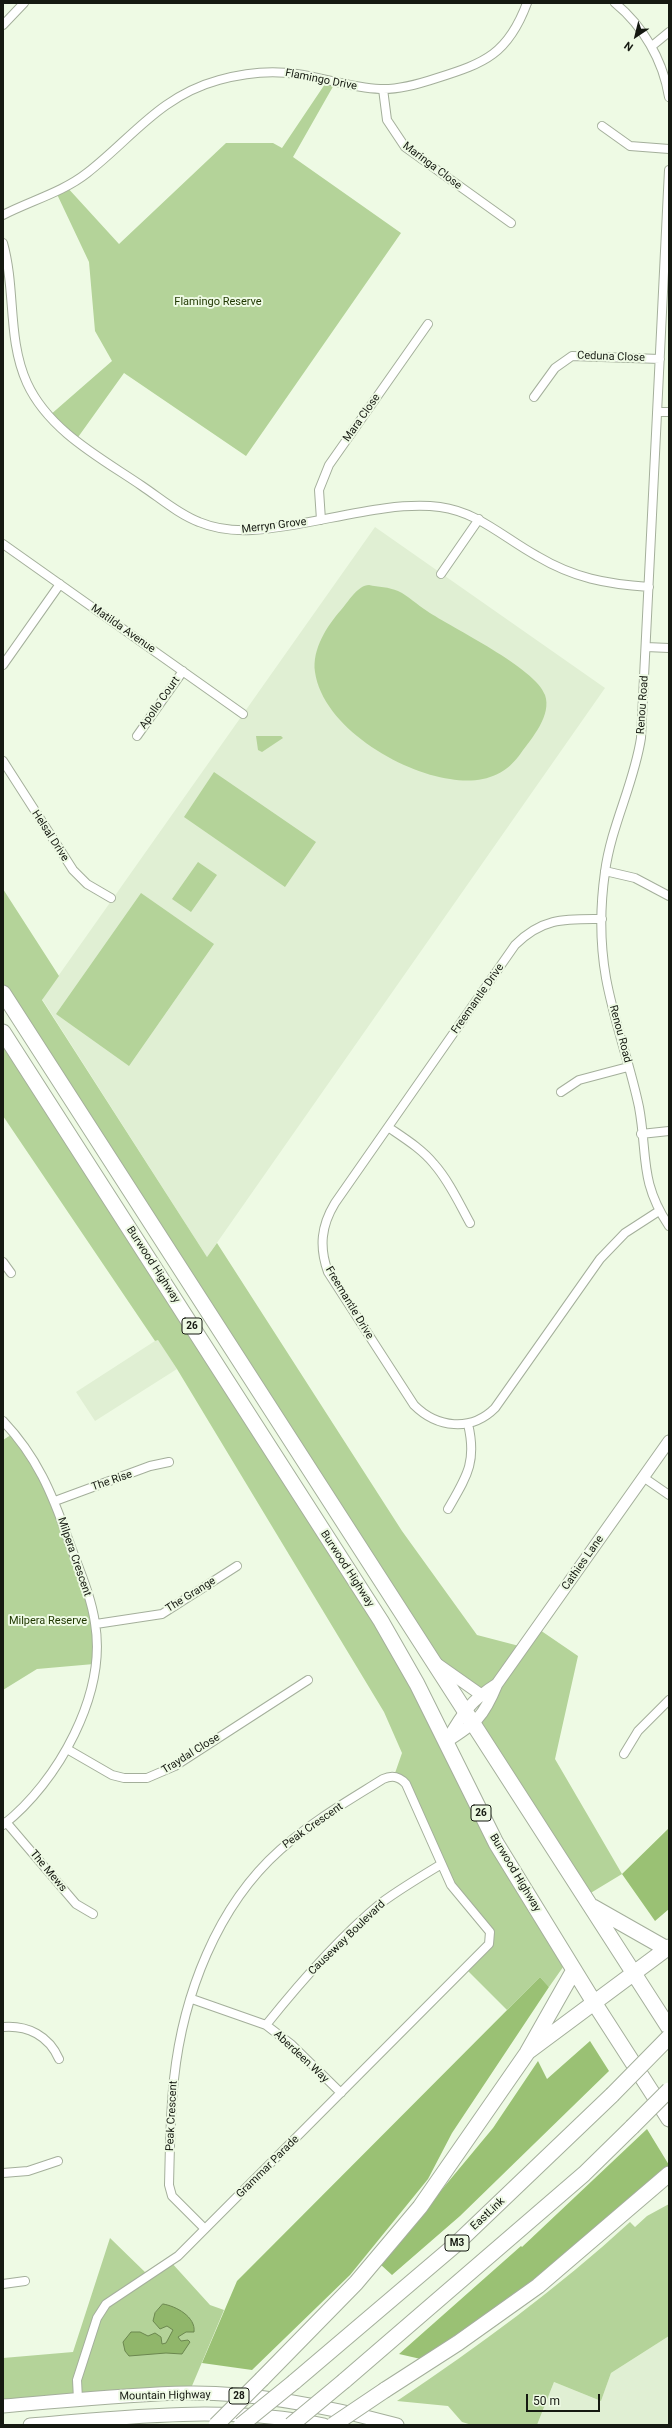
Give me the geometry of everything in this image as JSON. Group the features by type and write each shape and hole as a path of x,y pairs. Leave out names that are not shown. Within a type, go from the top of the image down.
{"highway":[{"name":"Burwood Highway","path":"3,994 669,2028"},
{"name":"Burwood Highway","path":"3,1032 381,1621 416,1684 496,1843 595,2004 669,2119"},
{"path":"381,1621 398,1606"},
{"path":"527,2052 595,2004 668,1948 590,1906"},
{"path":"216,2425 356,2283 420,2207 527,2052 574,1970"},
{"name":"EastLink","path":"241,2425 454,2246 612,2095 669,2037"},
{"path":"291,2425 584,2174 669,2090"},
{"path":"333,2425 458,2343 538,2286 666,2180"}],"main road":[{"name":"Mountain Highway","path":"3,2406 78,2398 189,2393 226,2395 322,2408 397,2425"},
{"path":"71,2420 78,2398"},
{"name":"Mountain Highway","path":"30,2425 71,2420 232,2414 324,2425"}],"street":[{"path":"3,25 24,3"},
{"name":"Flamingo Drive","path":"3,215 80,178 155,112 184,93 207,84 232,77 272,72 308,76 350,86 383,89 422,83 476,65 496,52 510,36 527,3"},
{"path":"615,3 636,24 652,46 663,72 669,97"},
{"path":"652,46 669,32"},
{"name":"Maringa Close","path":"383,89 387,120 405,147 511,223"},
{"path":"602,126 630,146 669,149"},
{"name":"Renou Road","path":"669,170 646,647 637,760 615,828 605,871 602,919 606,977 638,1106 645,1172 659,1211 669,1226"},
{"name":"Merryn Grove","path":"3,242 17,354 27,383 49,416 81,444 179,512 212,527 236,530 259,530 410,506 443,508 479,519 536,556 562,570 602,583 649,587"},
{"path":"3,318 12,317"},
{"name":"Mara Close","path":"321,520 320,490 329,465 428,324"},
{"name":"Ceduna Close","path":"534,397 555,368 572,356 660,359"},
{"path":"657,412 669,412"},
{"path":"441,574 479,519"},
{"name":"Matilda Avenue","path":"3,544 243,714"},
{"path":"3,665 60,584"},
{"path":"646,647 669,648"},
{"name":"Apollo Court","path":"137,736 183,671"},
{"name":"Helsal Drive","path":"3,761 73,870 87,884 111,898"},
{"path":"605,871 636,878 669,896"},
{"name":"Freemantle Drive","path":"602,919 558,920 539,927 520,940 328,1214 322,1234 324,1262 328,1272 414,1405 426,1416 440,1423 468,1424 490,1413 500,1402 606,1251 626,1233 659,1211"},
{"path":"561,1092 579,1080 628,1067"},
{"path":"388,1127 414,1145 434,1163 449,1184 470,1223"},
{"path":"641,1134 669,1132"},
{"path":"3,1262 10,1274"},
{"name":"Milpera Crescent","path":"3,1421 37,1465 54,1501 96,1624 96,1654 92,1681 82,1716 66,1749 39,1789 5,1823"},
{"path":"448,1509 471,1466 473,1450 468,1424"},
{"name":"Cathies Lane","path":"446,1742 473,1725 489,1702 497,1684 669,1441"},
{"name":"The Rise","path":"54,1501 150,1466 169,1462"},
{"path":"644,1477 669,1495"},
{"name":"The Grange","path":"96,1624 162,1614 237,1566"},
{"path":"432,1661 480,1694"},
{"name":"Traydal Close","path":"66,1749 112,1774 124,1778 146,1778 176,1766 308,1680"},
{"name":"Cathies Lane","path":"446,1742 464,1710 480,1694 497,1684"},
{"path":"624,1754 638,1731 669,1700"},
{"name":"Peak Crescent","path":"205,2229 172,2196 169,2189 174,2079 184,2023 203,1966 220,1928 235,1902 256,1874 298,1835 383,1779 396,1777 406,1784 440,1865 453,1889 488,1928 491,1936 489,1944"},
{"name":"The Mews","path":"5,1823 76,1904 86,1912 93,1914"},
{"name":"Causeway Boulevard","path":"266,2025 310,1974 368,1915 399,1890 440,1865"},
{"name":"Grammar Parade","path":"78,2398 77,2380 100,2312 116,2296 178,2256 489,1944"},
{"name":"Aberdeen Way","path":"192,1999 266,2025 296,2048 341,2094"},
{"path":"3,2027 18,2028 38,2034 50,2043 59,2059"},
{"path":"3,2173 28,2171 58,2161"},
{"path":"3,2284 25,2281"}],"shaded area":[{"path":"375,527 605,688 207,1257 42,999"},
{"path":"158,1339 177,1369 95,1421 76,1392"},
{"path":"669,1828 669,1909 655,1921 622,1874"},
{"path":"540,1977 549,1987 452,2133 428,2179 350,2275 252,2370 202,2363 237,2281"},
{"path":"590,2041 609,2071 460,2216 392,2275 380,2264 493,2128 538,2061 547,2079"},
{"path":"647,2129 669,2165 648,2186 543,2275 425,2360 399,2354 521,2246 522,2247"},
{"path":"163,2304 174,2307 184,2313 192,2322 194,2332 186,2332 178,2337 181,2341 188,2340 190,2342 182,2354 166,2353 129,2356 125,2351 123,2342 131,2332 140,2332 148,2336 155,2333 161,2337 162,2344 166,2343 173,2330 167,2326 160,2329 153,2321 155,2313"},
{"path":"669,2336 669,2425 537,2425 554,2382 601,2401 611,2373"}],"green space":[{"name":"Flamingo Reserve","path":"327,81 335,83 293,157 401,233 246,456 124,373 76,440 49,416 112,361 95,331 89,262 55,190 66,186 119,244 226,143 273,143 282,148"},
{"path":"369,585 391,589 402,593 427,611 510,661 538,684 545,695 546,710 540,726 514,762 507,768 490,777 471,781 430,775 387,757 367,744 348,728 332,711 321,692 315,672 318,646 331,623 350,599 361,588"},
{"path":"256,736 281,736 283,738 262,752 258,750"},
{"path":"214,772 316,842 285,887 184,817"},
{"path":"198,862 217,875 191,912 172,899"},
{"path":"3,889 59,976 42,1000 207,1257 217,1243 402,1531 477,1635 523,1647 537,1628 578,1656 555,1759 622,1874 584,1897 473,1725 489,1702 433,1662 3,993"},
{"path":"141,893 214,944 129,1066 56,1014"},
{"path":"3,1032 381,1621 568,1960 549,1987 540,1977 507,2010 466,1969 491,1936 456,1893 406,1784 394,1776 402,1753 384,1712 177,1369 158,1340 155,1341 3,1116"},
{"name":"Milpera Reserve","path":"14,1433 37,1465 92,1610 94,1664 37,1669 3,1690 3,1440"},
{"path":"669,2204 669,2336 611,2373 601,2401 554,2382 537,2425 472,2425 462,2422 448,2406 397,2401 488,2338 546,2294 630,2222 635,2227 647,2216"},
{"path":"110,2238 148,2275 170,2261 210,2305 224,2310 189,2393 3,2406 3,2358 73,2352"}]}
